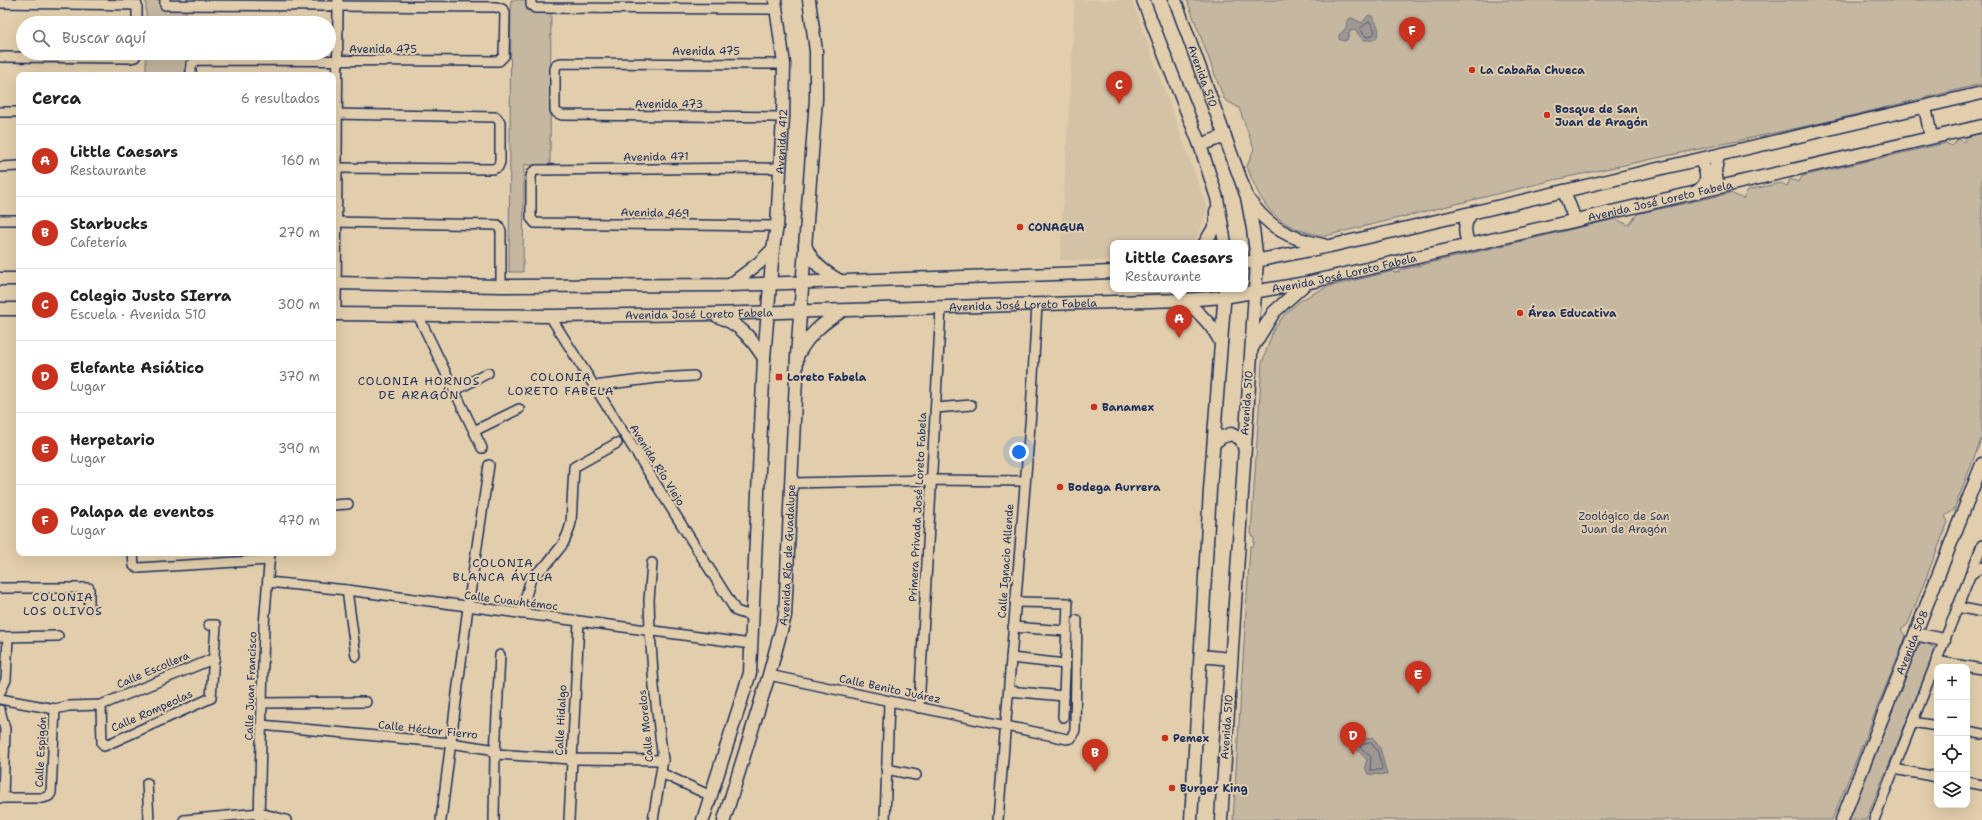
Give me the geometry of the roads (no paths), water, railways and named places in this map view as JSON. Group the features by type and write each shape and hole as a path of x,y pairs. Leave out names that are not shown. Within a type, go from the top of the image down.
{"main road":[{"path":"802,282 816,99 816,51 809,0"},
{"path":"1143,0 1200,144 1217,198 1225,240"},
{"name":"Avenida 510","path":"1175,0 1247,197 1253,229 1251,262 1254,293 1221,820"},
{"name":"Avenida 412","path":"770,283 777,226 783,117 784,64 776,4"},
{"path":"1251,262 1330,246 1982,93"},
{"path":"1925,107 1931,137"},
{"name":"Avenida José Loreto Fabela","path":"336,314 550,316 768,313 1036,304 1122,295 1182,300 1224,293 1254,293 1306,283 1982,126"},
{"path":"1200,144 1225,136"},
{"path":"1718,156 1715,171 1718,187"},
{"path":"1696,192 1703,188 1706,182 1706,169 1700,160"},
{"path":"1564,191 1575,220"},
{"path":"1247,197 1261,217 1281,232 1310,243 1330,246"},
{"path":"1207,240 1216,224 1217,198"},
{"path":"1469,245 1465,224 1472,213"},
{"path":"1451,249 1456,245 1458,238 1454,217"},
{"path":"805,245 817,266 841,281"},
{"path":"730,285 759,263 773,249"},
{"path":"336,283 501,286 730,285 1110,272"},
{"path":"0,279 16,279"},
{"name":"Avenida Río de Guadalupe","path":"724,820 769,675 785,616 797,356 802,282"},
{"path":"703,820 750,673 751,616 764,358 770,283"},
{"path":"1250,351 1274,312 1306,283"},
{"path":"1191,820 1214,442 1222,345 1224,293"},
{"path":"1182,300 1193,307 1216,332 1222,345"},
{"path":"0,309 16,309"},
{"path":"797,356 806,340 815,330 826,320 844,310"},
{"path":"712,314 737,325 753,340 764,358"},
{"path":"1214,442 1231,434 1237,435 1244,447"},
{"name":"Avenida 508","path":"1842,820 1982,464"},
{"path":"1915,634 1944,640"},
{"path":"1201,656 1231,659"}],"street":[{"path":"165,2 338,3 338,60 336,96"},
{"path":"0,3 137,5 137,16"},
{"name":"Avenida 475","path":"338,3 496,8 502,9 505,12 504,56 501,60 338,60"},
{"path":"531,3 535,8 776,4"},
{"path":"0,57 16,57"},
{"name":"Avenida 475","path":"192,72 193,63 197,60 336,60"},
{"name":"Avenida 475","path":"556,113 555,70 557,64 784,64"},
{"path":"0,112 16,112"},
{"name":"Avenida 473","path":"556,113 562,115 783,117"},
{"path":"336,114 498,118 500,122 500,162 498,167 336,168"},
{"path":"0,167 16,166"},
{"name":"Avenida 471","path":"533,222 531,176 536,170 780,168"},
{"path":"0,220 16,220"},
{"path":"336,222 500,226 501,286"},
{"name":"Avenida 469","path":"533,222 777,226"},
{"name":"Calle Ignacio Allende","path":"998,820 1024,481 1031,412 1036,304"},
{"name":"Primera Privada José Loreto Fabela","path":"919,708 942,307"},
{"path":"418,315 482,448"},
{"name":"Avenida Río Viejo","path":"550,316 736,610 751,616"},
{"path":"454,391 488,373"},
{"path":"594,386 657,378 694,376"},
{"path":"936,408 971,405"},
{"path":"474,431 519,409"},
{"path":"521,614 531,578 547,564 563,544 568,533 571,523 574,467 578,463 617,443"},
{"path":"441,820 468,607 489,466"},
{"path":"791,483 931,480 1024,481"},
{"path":"336,505 348,504"},
{"path":"1874,820 1982,545"},
{"path":"133,556 134,566 138,568 270,556"},
{"name":"Calle Juan Francisco","path":"259,817 261,725 270,556"},
{"name":"Calle Morelos","path":"652,563 649,600 650,630 654,687 663,760 652,820"},
{"path":"1970,575 1982,567"},
{"name":"Calle Cuauhtémoc","path":"268,582 347,590 751,644"},
{"path":"0,588 89,588 89,608"},
{"path":"347,590 356,656"},
{"path":"1015,602 1068,603 1063,717"},
{"path":"1957,608 1982,612"},
{"name":"Calle Benito Juárez","path":"769,675 889,702 1063,738 1071,738 1074,734 1077,620"},
{"name":"Calle Hidalgo","path":"569,820 579,622"},
{"path":"209,625 216,625 215,658"},
{"path":"1013,627 1066,631"},
{"path":"0,692 6,680 4,637 58,636"},
{"path":"494,820 495,754 500,655"},
{"name":"Calle Rompeolas","path":"101,705 102,746 212,697 215,658"},
{"name":"Calle Escollera","path":"101,705 215,658"},
{"path":"1011,658 1065,664"},
{"path":"1936,661 1982,669"},
{"path":"1009,691 1064,696"},
{"path":"0,699 55,709 69,706 101,705"},
{"path":"262,703 366,702"},
{"path":"885,820 889,702"},
{"name":"Calle Espigón","path":"2,798 43,798 49,796 52,790 55,709"},
{"path":"0,710 5,729 2,798"},
{"path":"1912,722 1934,726"},
{"name":"Calle Héctor Fierro","path":"261,725 450,743 490,749 495,754 571,759 663,760"},
{"path":"1970,732 1982,734"},
{"path":"886,769 916,775"},
{"path":"1894,769 1934,776"},
{"path":"661,773 711,796"},
{"path":"147,783 149,820"},
{"path":"1970,783 1982,785"},
{"path":"184,820 259,817 286,820"}],"water":[{"path":"1369,15 1372,16 1376,22 1379,31 1374,40 1363,40 1355,30 1350,31 1347,40 1343,41 1339,39 1339,35 1346,28 1347,20 1352,18 1362,23"},
{"path":"1372,737 1380,748 1387,775 1368,774 1365,767 1367,759 1356,749 1355,743"}],"place":[{"name":"Palapa de eventos","path":"1412,50"},
{"name":"La Cabaña Chueca","path":"1472,70"},
{"name":"Colegio Justo SIerra","path":"1119,104"},
{"name":"Bosque de San Juan de Aragón","path":"1547,115"},
{"name":"CONAGUA","path":"1020,227"},
{"name":"Área Educativa","path":"1520,313"},
{"name":"Little Caesars","path":"1179,338"},
{"name":"Loreto Fabela","path":"779,377"},
{"name":"Banamex","path":"1094,407"},
{"name":"Bodega Aurrera","path":"1060,487"},
{"name":"Herpetario","path":"1418,694"},
{"name":"Pemex","path":"1165,738"},
{"name":"Elefante Asiático","path":"1353,755"},
{"name":"Starbucks","path":"1095,772"},
{"name":"Burger King","path":"1172,788"}],"district":[{"name":"COLONIA LORETO FABELA","path":"561,384"},
{"name":"COLONIA HORNOS DE ARAGÓN","path":"419,388"},
{"name":"COLONIA BLANCA ÁVILA","path":"503,570"},
{"name":"COLONIA LOS OLIVOS","path":"63,604"}],"park label":[{"name":"Zoológico de San Juan de Aragón","path":"1624,522"}]}
